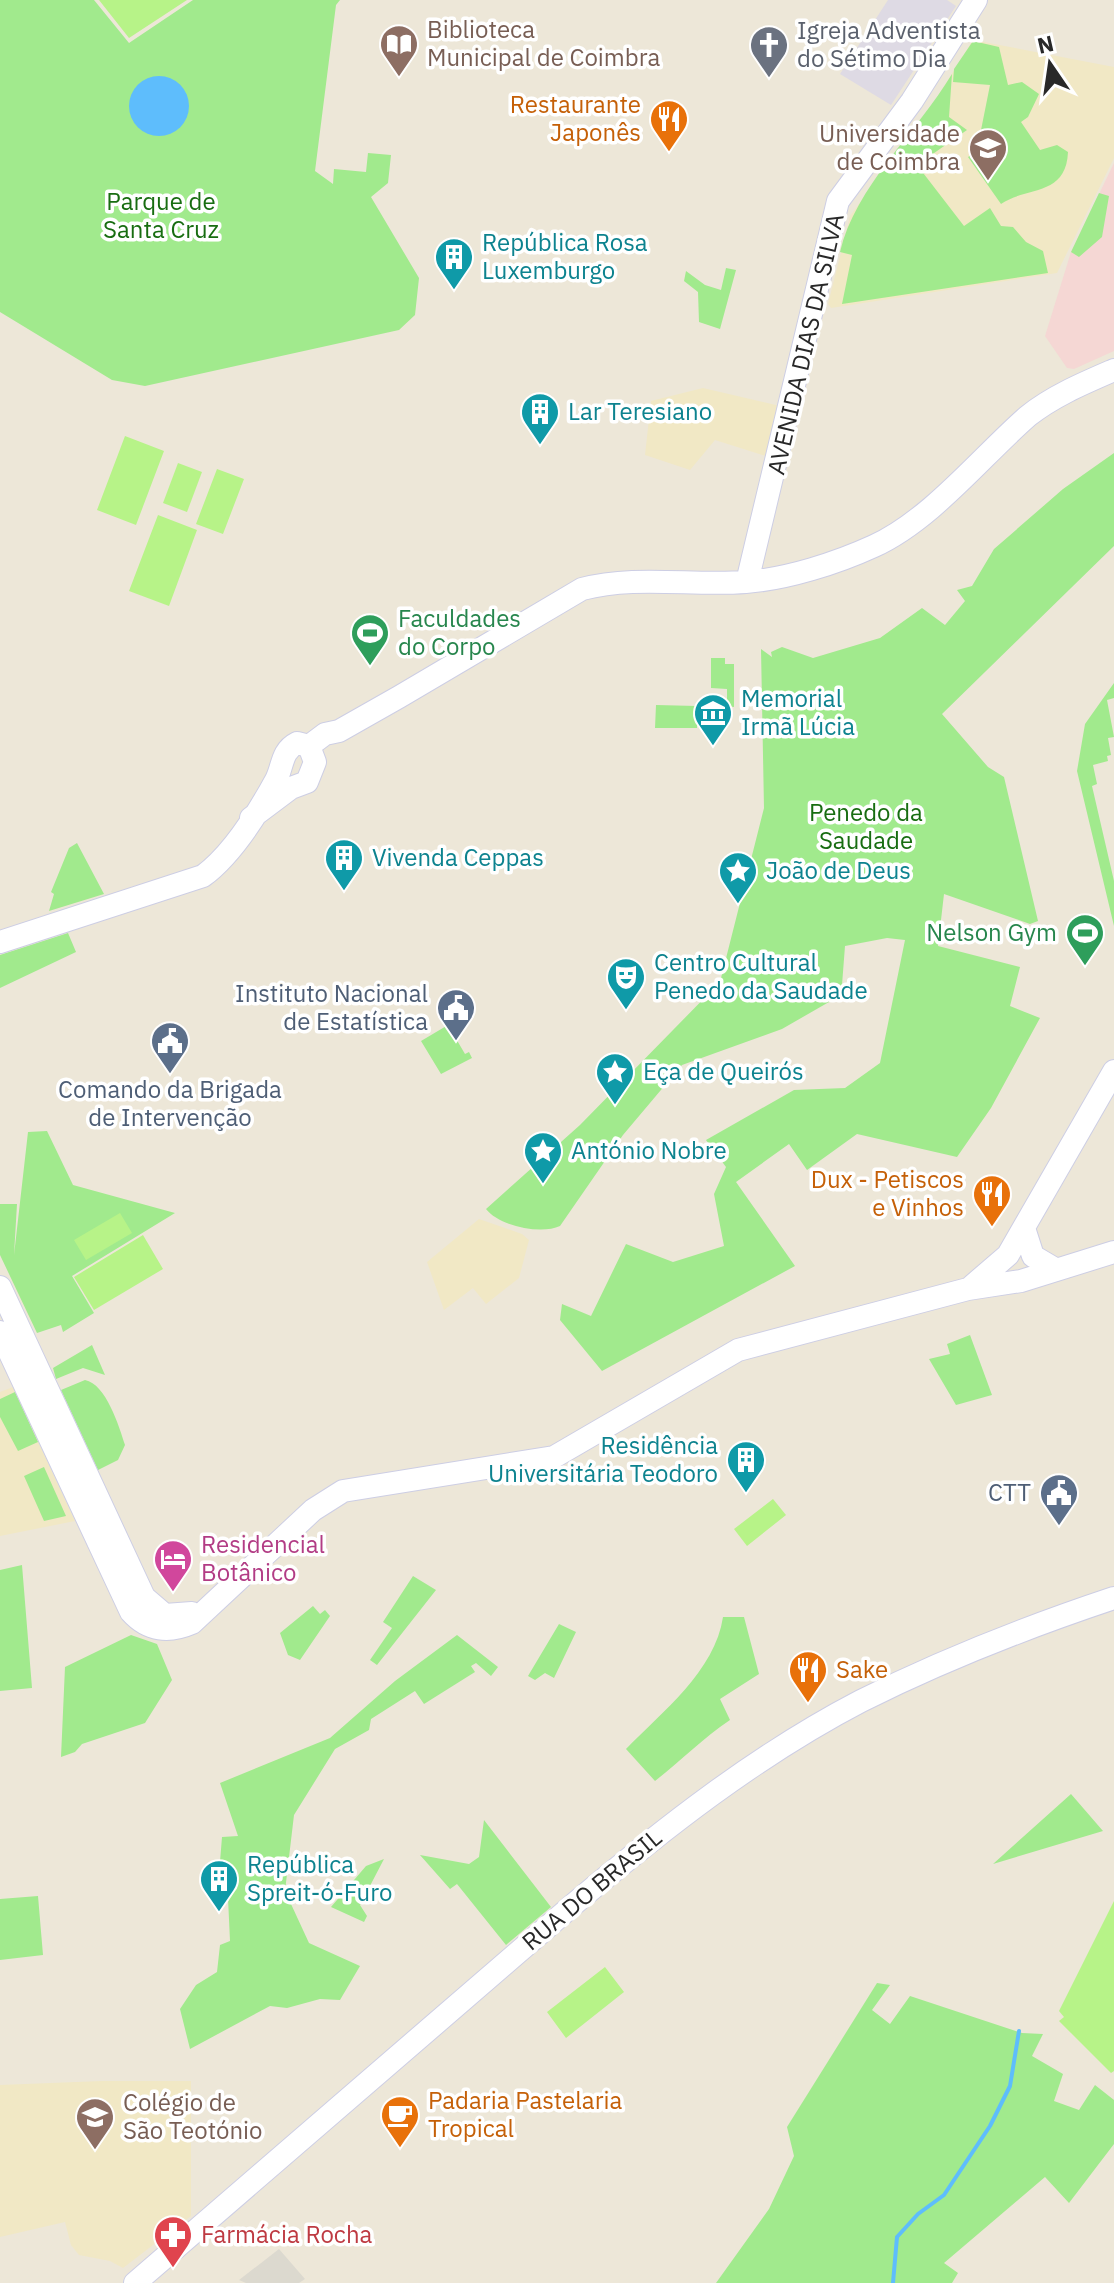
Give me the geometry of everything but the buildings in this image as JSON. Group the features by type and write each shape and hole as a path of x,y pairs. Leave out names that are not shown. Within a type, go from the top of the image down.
{"main road":[{"name":"AVENIDA DIAS DA SILVA","path":"747,582 838,201 912,101 976,0"},
{"path":"0,942 203,876 217,866 251,818 285,782 287,750 297,743 312,751 325,734 339,731 582,589 609,582 747,582 810,568 876,545 909,524 1031,414 1064,393 1114,370"},
{"path":"1010,1271 1024,1228 1114,1071"},
{"path":"1024,1228 1033,1256 1055,1269"},
{"path":"0,1287 28,1369 97,1519 153,1608 175,1616 224,1597 313,1510 343,1491 554,1457 738,1350 968,1289 1010,1271 1055,1269 1114,1252"},
{"path":"0,1332 28,1369"},
{"name":"RUA DO BRASIL","path":"135,2283 635,1852 737,1777 838,1714 912,1677 1031,1626 1114,1598"}],"shaded area":[{"path":"888,0 947,0 956,6 891,105 840,74"},
{"name":"Universidade de Coimbra","path":"973,40 1114,67 1114,158 1057,273 831,308 828,304 850,216 933,104"},
{"path":"1114,163 1114,351 1074,369 1067,368 1045,336 1071,252"},
{"path":"703,388 780,406 769,457 715,440 690,470 645,455 651,401"},
{"path":"479,1219 522,1234 529,1240 519,1278 486,1304 473,1288 444,1310 427,1262"},
{"path":"13,1387 75,1521 0,1536 0,1392"},
{"name":"Colégio de São Teotónio","path":"191,2081 191,2216 123,2268 110,2261 79,2255 71,2245 65,2222 0,2237 0,2085"},
{"path":"279,2249 305,2279 299,2283 246,2283 239,2280"}],"green space":[{"name":"Parque de Santa Cruz","path":"0,0 94,0 129,43 193,0 340,0 336,5 315,171 333,184 334,169 366,172 368,153 391,155 388,183 371,197 419,278 415,315 399,330 145,386 112,380 0,312"},
{"path":"99,0 187,0 129,38"},
{"path":"973,41 999,47 1008,85 1022,82 1039,94 1028,117 1021,122 1040,150 1057,145 1068,152 1066,166 1053,183 1001,204 968,157 982,148 980,135 990,85 953,82 954,69"},
{"path":"952,74 949,117 967,130 917,165 964,226 990,208 1001,226 1013,227 1026,242 1043,251 1048,273 842,304 852,255 840,252 859,205 888,160"},
{"path":"1099,193 1109,196 1102,237 1079,257 1071,252"},
{"path":"726,268 736,270 720,329 699,322 698,292 684,281 686,271 705,285 721,290"},
{"path":"125,436 164,451 136,525 97,510"},
{"name":"Penedo da Saudade","path":"1114,453 1114,546 942,714 988,767 1004,777 1038,921 1030,924 944,894 938,946 1020,967 1010,1006 1040,1018 991,1108 957,1157 857,1134 807,1170 789,1144 736,1182 795,1266 602,1371 560,1320 562,1304 591,1316 626,1244 673,1262 724,1246 714,1194 726,1167 706,1140 794,1090 845,1088 880,1063 905,940 887,938 845,946 842,985 829,1002 782,1029 682,1065 623,1135 560,1226 542,1230 521,1227 500,1220 486,1209 580,1125 720,982 764,808 761,649 772,657 771,652 782,647 813,658 880,638 922,608 945,625 965,601 957,590 972,586 994,549 1063,489"},
{"path":"178,463 202,472 187,512 163,503"},
{"path":"217,469 244,479 223,534 196,524"},
{"path":"158,515 197,530 169,606 129,591"},
{"path":"711,658 725,658 725,664 734,664 734,707 727,706 727,689 711,688"},
{"path":"1114,683 1114,698 1107,700 1114,737 1108,738 1111,755 1107,756 1108,761 1093,765 1097,784 1092,786 1114,881 1114,926 1077,771 1085,724"},
{"path":"656,705 697,706 697,728 655,728"},
{"path":"77,843 104,894 49,911 54,894 51,892 69,848"},
{"path":"68,933 76,952 0,988 0,955"},
{"path":"448,1025 465,1054 469,1052 472,1058 441,1074 421,1041"},
{"path":"47,1131 73,1185 175,1213 72,1276 94,1313 63,1332 61,1325 37,1333 0,1255 0,1204 17,1204 14,1255 28,1132"},
{"path":"120,1213 132,1233 86,1260 74,1240"},
{"path":"143,1235 163,1269 94,1310 74,1277"},
{"path":"970,1335 992,1395 956,1405 929,1359 950,1354 947,1344"},
{"path":"92,1345 105,1375 83,1368 56,1379 53,1368"},
{"path":"85,1380 93,1383 105,1397 125,1445 118,1460 98,1470 61,1390"},
{"path":"15,1392 38,1442 18,1451 0,1417 0,1399"},
{"path":"44,1467 66,1516 44,1521 24,1476"},
{"path":"773,1499 786,1515 747,1546 734,1529"},
{"path":"22,1565 32,1688 0,1691 0,1570"},
{"path":"413,1576 436,1590 377,1665 370,1660 392,1628 383,1622"},
{"path":"313,1606 320,1614 325,1610 330,1616 300,1660 288,1655 280,1633"},
{"path":"723,1617 744,1617 759,1674 720,1699 730,1720 655,1781 626,1749 698,1673 710,1655"},
{"path":"559,1624 576,1632 554,1678 545,1673 535,1680 528,1676"},
{"path":"131,1635 157,1644 172,1680 145,1723 82,1744 75,1752 61,1757 65,1667"},
{"path":"457,1635 498,1667 491,1676 476,1663 471,1666 475,1672 424,1704 415,1691 371,1719 369,1730 335,1749 294,1815 285,1891 309,1943 360,1966 340,2000 320,1999 287,2008 270,2006 190,2049 180,2009 196,1985 217,1972 220,1945 230,1941 228,1898 217,1899 222,1837 238,1836 220,1783 330,1738 395,1681"},
{"path":"1071,1794 1103,1831 993,1864"},
{"path":"484,1820 551,1907 506,1945 457,1884 450,1889 420,1855 469,1864 479,1857"},
{"path":"384,1859 360,1905 367,1916 364,1922 331,1907 366,1866"},
{"path":"38,1896 43,1955 0,1960 0,1899"},
{"path":"1114,1901 1114,2071 1111,2073 1059,2021 1064,2017 1059,2011"},
{"path":"605,1967 624,1992 566,2038 547,2012"},
{"path":"877,1983 890,1985 872,2010 890,2024 910,1996 1022,2033 1043,2034 1032,2056 1063,2074 1054,2101 1079,2110 1095,2085 1114,2100 1114,2144 1069,2203 1045,2177 944,2263 958,2273 952,2283 716,2283 769,2209 794,2156 787,2127"}],"water":[{"path":"159,76 181,84 189,106 181,128 159,136 137,128 129,106 137,84"}],"waterway":[{"path":"893,2283 897,2237 918,2214 944,2195 990,2126 1010,2086 1019,2031"}],"place":[{"name":"Biblioteca Municipal de Coimbra","path":"399,78"},
{"name":"Igreja Adventista do Sétimo Dia","path":"769,79"},
{"name":"Restaurante Japonês","path":"669,153"},
{"name":"Universidade de Coimbra","path":"988,182"},
{"name":"República Rosa Luxemburgo","path":"454,291"},
{"name":"Lar Teresiano","path":"540,446"},
{"name":"Faculdades do Corpo","path":"370,667"},
{"name":"Memorial Irmã Lúcia","path":"713,747"},
{"name":"Vivenda Ceppas","path":"344,892"},
{"name":"João de Deus","path":"738,905"},
{"name":"Nelson Gym","path":"1085,967"},
{"name":"Centro Cultural Penedo da Saudade","path":"626,1011"},
{"name":"Instituto Nacional de Estatística","path":"456,1042"},
{"name":"Comando da Brigada de Intervenção","path":"170,1075"},
{"name":"Eça de Queirós","path":"615,1106"},
{"name":"António Nobre","path":"543,1185"},
{"name":"Dux - Petiscos e Vinhos","path":"992,1228"},
{"name":"Residência Universitária Teodoro","path":"746,1494"},
{"name":"CTT","path":"1059,1527"},
{"name":"Residencial Botânico","path":"173,1593"},
{"name":"Sake","path":"808,1704"},
{"name":"República Spreit-ó-Furo","path":"219,1913"},
{"name":"Padaria Pastelaria Tropical","path":"400,2149"},
{"name":"Colégio de São Teotónio","path":"95,2151"},
{"name":"Farmácia Rocha","path":"173,2269"}]}
